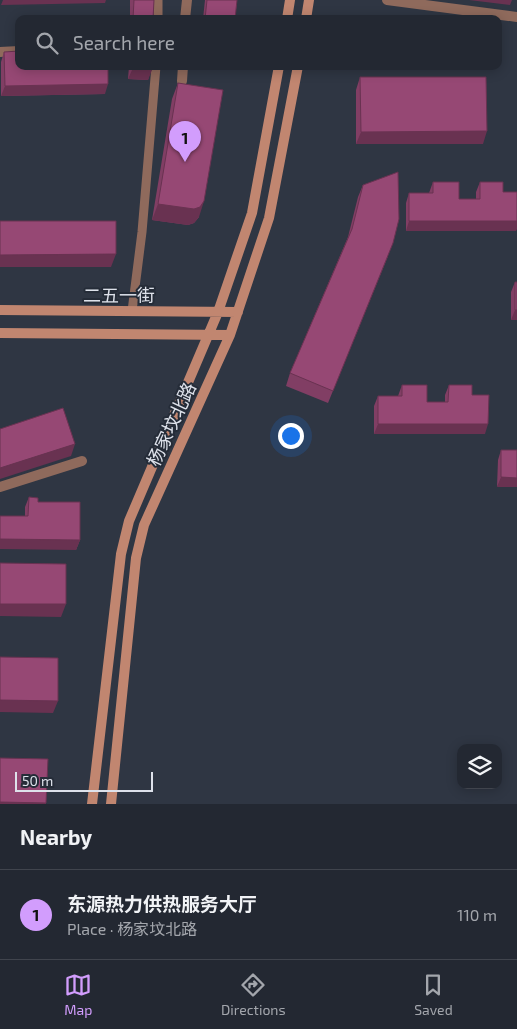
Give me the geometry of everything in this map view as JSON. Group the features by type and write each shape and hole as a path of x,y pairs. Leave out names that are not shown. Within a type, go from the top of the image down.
{"main road":[{"path":"288,15 290,0"},
{"path":"307,15 309,0"},
{"name":"杨家坟北路","path":"92,804 121,554 129,521 218,312 252,213 278,70"},
{"name":"杨家坟北路","path":"112,804 136,558 144,525 230,335 238,312 269,218 297,70"},
{"name":"二五一街","path":"0,310 238,312"},
{"path":"0,333 230,335"}],"street":[{"path":"186,0 186,15"},
{"path":"387,0 502,15"},
{"path":"502,15 517,17"},
{"path":"0,52 15,51"},
{"path":"182,81 183,70"},
{"path":"0,487 82,461"}],"lane":[{"path":"158,0 158,15"},
{"path":"132,311 143,223 156,70"}],"building":[{"path":"134,0 154,0 153,15 133,15"},
{"path":"207,0 237,0 235,15 205,15"},
{"path":"15,51 15,70 108,70 108,84 5,86 4,52"},
{"path":"360,77 486,77 487,131 361,132"},
{"path":"178,83 223,90 204,201 200,207 194,209 158,204"},
{"path":"398,172 399,219 393,243 333,391 290,373 352,229 363,185"},
{"path":"433,182 459,182 459,199 480,199 480,182 503,182 503,192 517,192 517,221 409,221 409,193 433,193"},
{"path":"0,221 116,221 116,254 0,255"},
{"path":"515,282 517,282 517,310 515,310"},
{"path":"402,385 427,385 427,402 448,402 449,385 472,385 472,395 489,395 488,424 378,424 378,396 402,396"},
{"path":"63,408 75,444 0,468 0,429"},
{"path":"501,450 517,450 517,478 501,477"},
{"path":"29,497 38,498 38,502 80,502 80,540 0,539 0,516 28,516"},
{"path":"0,563 66,564 66,604 0,604"},
{"path":"0,657 58,658 58,701 0,700"},
{"path":"0,758 48,759 46,803 0,802"}],"place":[{"name":"东源热力供热服务大厅","path":"185,162"}]}
